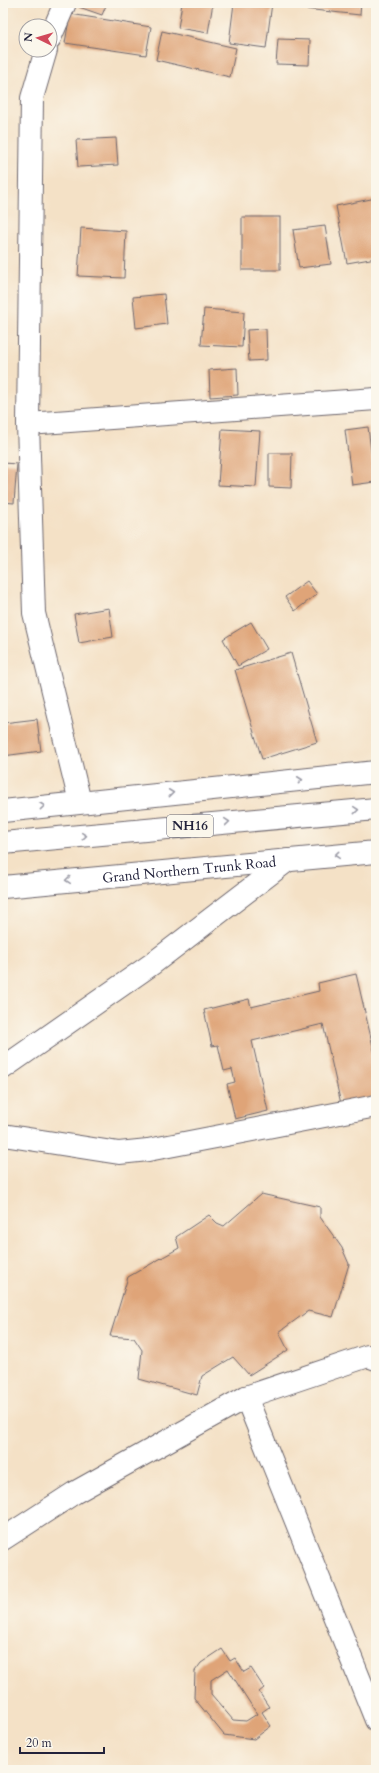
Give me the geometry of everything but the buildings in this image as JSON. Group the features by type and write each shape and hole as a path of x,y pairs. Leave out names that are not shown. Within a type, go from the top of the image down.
{"main road":[{"path":"58,19 65,3"},
{"path":"44,58 32,98 28,424 34,613 80,802"},
{"path":"28,424 376,399"},
{"path":"3,810 376,772"},
{"name":"NH16","path":"3,843 376,809"},
{"name":"Grand Northern Trunk Road","path":"3,887 376,852"},
{"path":"3,1068 152,964 288,860"},
{"path":"3,1135 119,1153 148,1150 376,1106"},
{"path":"3,1539 74,1493 246,1397 368,1356 376,1359"},
{"path":"246,1397 376,1720"}]}
